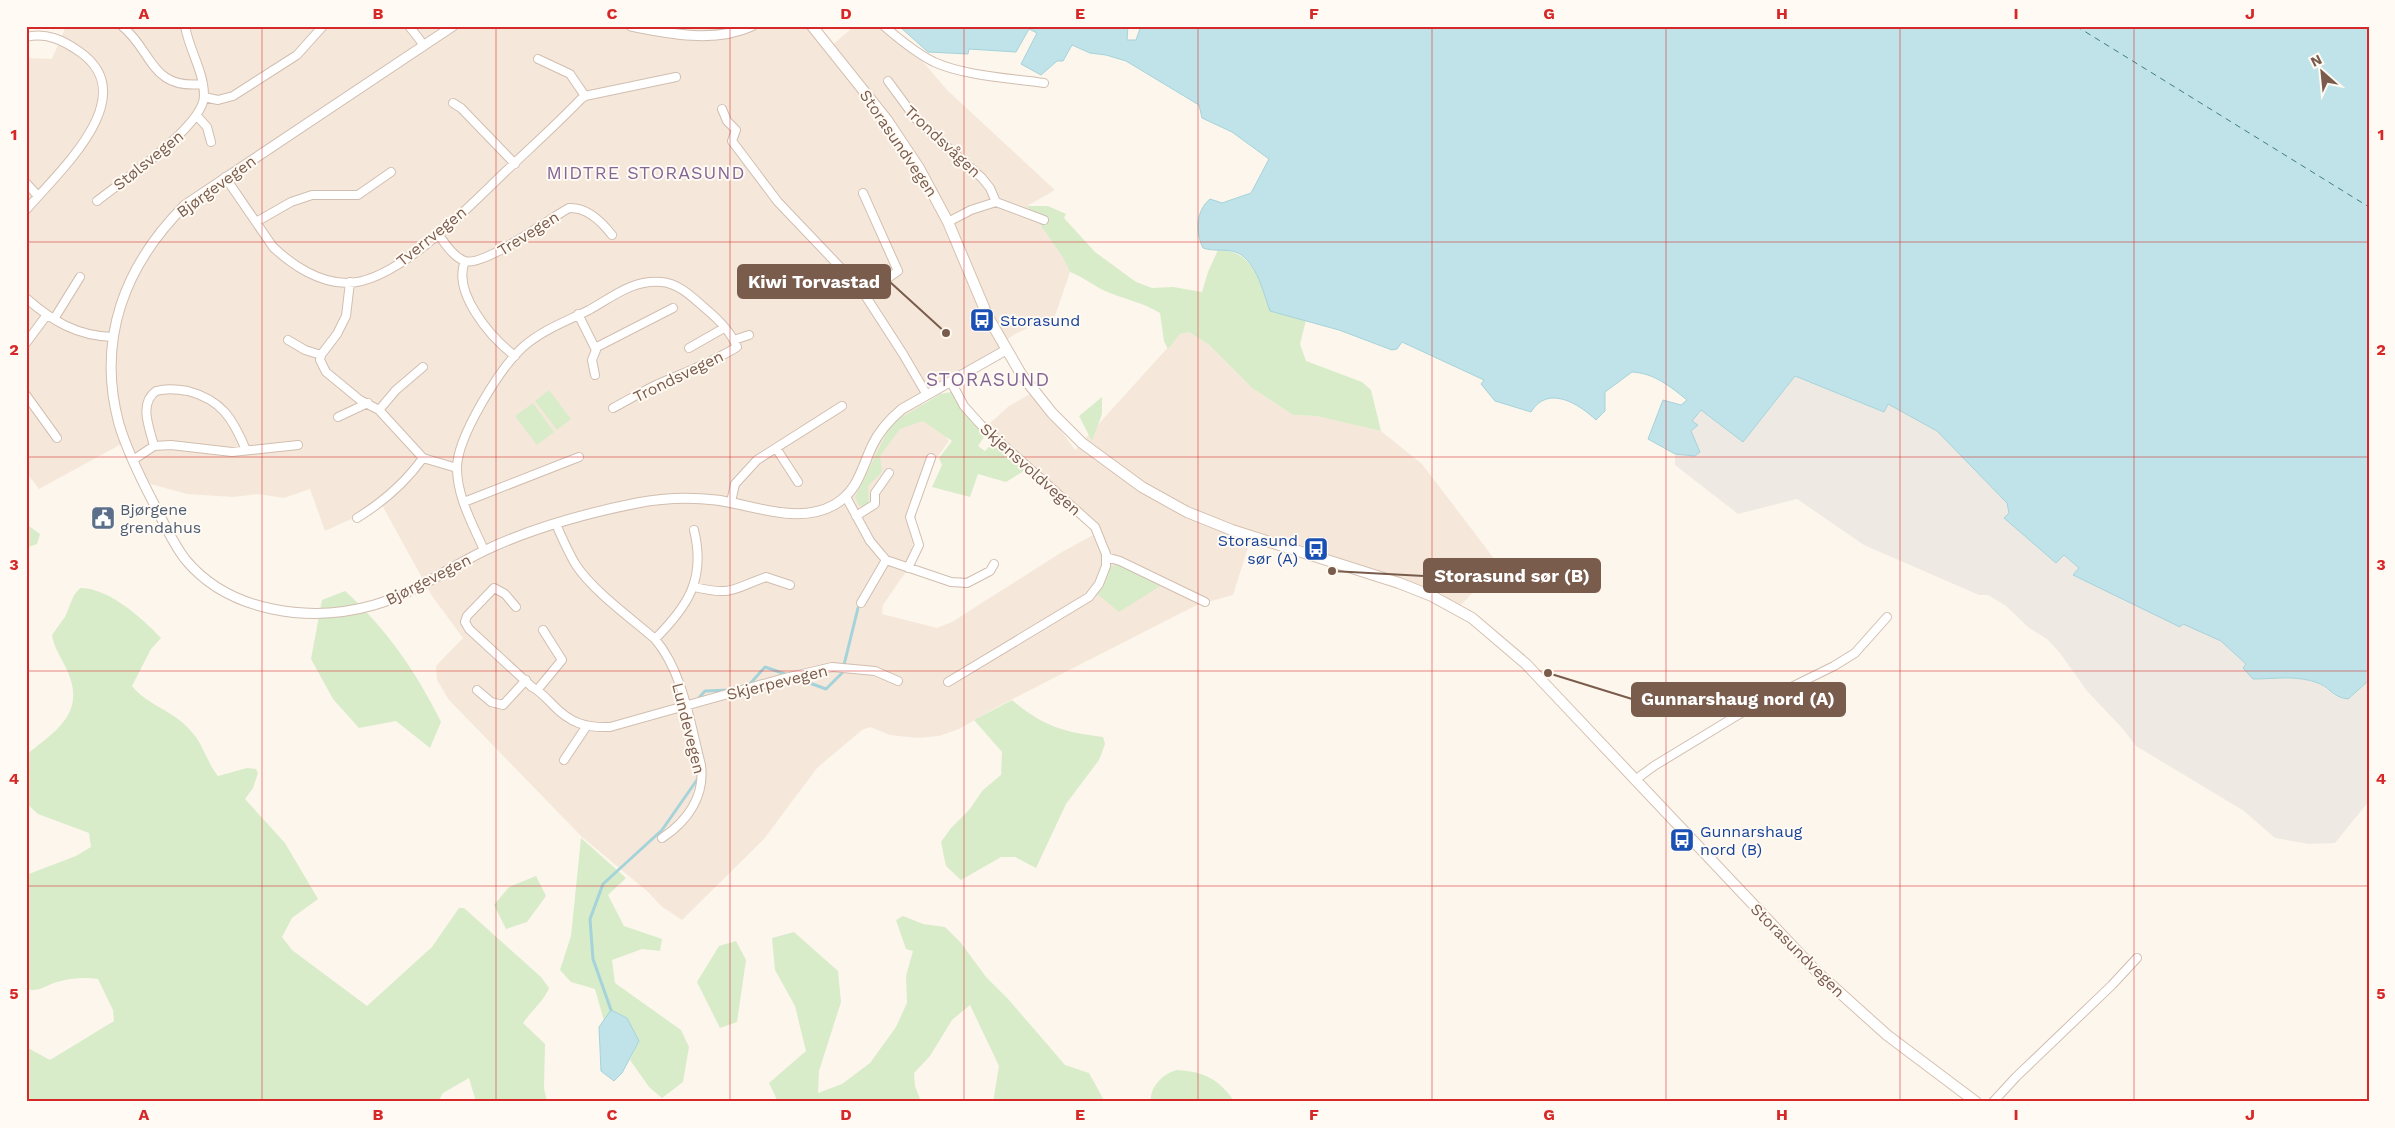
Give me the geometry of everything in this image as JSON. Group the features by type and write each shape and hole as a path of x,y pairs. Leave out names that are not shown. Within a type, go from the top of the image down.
{"main road":[{"name":"Storasundvegen","path":"812,26 857,80 902,141 948,222 979,298 1006,350 1035,394 1066,428 1110,466 1156,496 1187,512 1232,530 1422,592 1472,618 1526,664 1818,973 1887,1035 1976,1102"}],"street":[{"path":"122,26 138,42 151,66 164,76 177,84 203,84"},
{"name":"Stølsvegen","path":"97,202 180,135 197,116 204,97 203,84 185,26"},
{"path":"204,97 218,100 229,98 297,55 323,26"},
{"path":"409,26 423,44"},
{"name":"Bjørgevegen","path":"452,26 185,205 150,244 125,293 113,336 113,391 115,408 133,460 177,548 187,562 216,587 231,596 256,605 285,611 325,613 375,605 411,591 484,550 518,535 653,500 689,498 731,502 770,510 806,514 824,510 846,497 861,476 871,448 882,429 902,410 1006,350"},
{"path":"631,26 678,34 710,36 736,32 752,26"},
{"path":"884,26 897,37 936,62 974,72 1044,83"},
{"path":"26,37 48,35 69,44 95,66 100,74 104,90 102,104 90,134 26,210"},
{"path":"538,59 570,74 585,96 676,77"},
{"name":"Trondsvågen","path":"888,81 916,118 982,178 990,188 996,202"},
{"name":"Tverrvegen","path":"225,177 273,247 303,271 322,277 350,282 384,272 419,250 515,164 585,96"},
{"path":"453,103 461,108 515,164"},
{"path":"722,109 727,121 736,130 732,142 762,183 865,294 927,395"},
{"name":"Stølsvegen","path":"197,116 207,126 211,142"},
{"path":"256,222 290,202 312,196 358,195 392,172"},
{"path":"26,183 38,196"},
{"path":"863,193 898,272 865,294"},
{"path":"948,222 971,210 996,202 1044,220"},
{"name":"Trevegen","path":"464,261 477,261 489,257 569,208 580,208 602,222 612,234"},
{"path":"438,234 452,251 464,261 461,279 471,306 514,356"},
{"path":"26,343 50,318 80,277"},
{"path":"350,282 346,316 337,334 321,355 320,360 326,372 351,393 379,410 423,458 457,468"},
{"name":"Trondsvegen","path":"484,550 459,490 458,454 470,426 514,356 536,338 578,314 632,285 644,282 674,284 693,298 734,340 737,347 727,353 683,376 658,384 613,408"},
{"path":"26,298 50,318 92,336 113,336"},
{"path":"595,348 673,308"},
{"path":"578,314 596,350 592,360 595,376"},
{"name":"Trondsvegen","path":"689,348 724,328"},
{"name":"Trondsvegen","path":"734,340 749,334"},
{"path":"288,340 305,350 321,355"},
{"path":"379,410 396,390 423,367"},
{"name":"Skjensvoldvegen","path":"951,382 964,406 980,424 1095,527 1106,557"},
{"path":"154,446 148,420 148,401 156,391 178,389 206,397 218,404 231,420 246,450"},
{"path":"26,395 57,438"},
{"path":"338,417 368,403"},
{"path":"731,502 735,484 743,472 757,460 842,406"},
{"path":"133,460 154,446 171,445 232,452 298,445"},
{"path":"776,448 798,482"},
{"path":"464,502 580,457"},
{"path":"357,518 373,508 406,481 423,458"},
{"path":"908,568 919,545 910,517 931,458"},
{"path":"856,516 875,504 875,493 889,474"},
{"path":"846,497 870,541 886,560 951,582 967,583 990,571 994,564"},
{"name":"Lundevegen","path":"556,524 566,547 588,579 655,640 671,663 685,706 703,778 694,807 662,838"},
{"path":"655,640 677,615 694,587 698,548 694,530"},
{"path":"948,682 1089,597 1104,574 1106,557 1120,561 1205,602"},
{"path":"861,603 886,560"},
{"path":"694,587 731,592 766,577 790,585"},
{"path":"516,607 505,594 494,588 464,620 469,629 532,687 538,689 555,708 570,719 586,727 564,760"},
{"path":"1635,780 1736,715 1834,666 1855,653 1887,617"},
{"path":"538,689 562,660 543,630"},
{"name":"Skjerpevegen","path":"586,727 610,727 781,678 832,668 874,671 898,681"},
{"path":"478,690 491,702 504,705 526,680"},
{"path":"1993,1102 2016,1077 2112,986 2137,958"}],"shaded area":[{"path":"66,26 809,26 828,49 854,26 883,26 925,64 947,90 1055,190 1027,206 1062,256 1070,272 1055,316 1015,334 1002,343 1003,353 919,401 949,441 922,479 916,500 916,526 905,573 883,605 882,614 937,628 952,622 1062,552 1095,534 1088,516 988,428 988,425 1009,406 1033,392 1075,450 1180,334 1189,332 1208,344 1252,388 1293,415 1316,416 1381,431 1422,464 1499,565 1457,609 1252,535 1233,595 1197,605 995,708 959,729 939,736 917,738 890,735 870,727 862,730 817,768 764,839 682,920 661,906 648,892 582,837 449,700 437,680 436,666 463,638 432,596 382,505 325,531 310,489 284,498 258,494 233,497 187,494 147,483 125,442 39,489 26,472 26,58 52,59"},
{"path":"1795,376 1883,412 1888,404 1937,431 2007,503 2009,513 2005,517 2056,562 2064,555 2079,568 2074,575 2221,641 2247,664 2253,679 2303,679 2320,684 2336,697 2367,682 2369,683 2369,801 2335,843 2309,844 2275,838 2244,811 2136,746 2122,728 2087,691 2060,653 2047,639 2029,628 2006,606 1988,595 1979,595 1864,545 1797,499 1738,514 1675,465 1675,454 1695,456 1697,449 1691,431 1698,425 1692,421 1701,410 1743,442"}],"green space":[{"path":"1027,206 1048,206 1066,214 1064,218 1095,252 1136,282 1152,288 1173,287 1202,292 1208,272 1218,250 1230,251 1240,256 1248,262 1259,279 1270,311 1306,320 1300,344 1306,361 1362,382 1371,390 1381,431 1316,416 1293,415 1252,388 1208,344 1189,332 1180,334 1168,349 1164,341 1160,313 1105,291 1070,272 1062,256"},
{"path":"549,390 571,419 557,430 535,401"},
{"path":"951,392 984,437 978,446 985,451 993,442 1027,469 1006,482 978,474 970,497 932,487 942,465 939,458 952,441 923,421 900,429 880,456 882,472 868,486 869,505 859,506 855,497 891,424 940,394"},
{"path":"1102,397 1102,414 1092,441 1079,416"},
{"path":"533,403 554,432 537,445 515,416"},
{"path":"26,524 40,534 37,544 26,548"},
{"path":"1120,563 1162,585 1119,612 1097,594 1103,587 1110,567"},
{"path":"80,588 91,589 113,599 135,613 161,638 151,649 132,686 145,698 184,723 195,735 218,776 247,768 256,769 258,773 253,788 245,799 285,843 318,899 292,918 282,937 292,950 367,1006 432,947 459,908 464,908 541,977 549,988 523,1023 545,1044 544,1088 547,1102 476,1102 469,1078 443,1093 438,1102 26,1102 26,1047 50,1060 114,1021 113,1010 98,979 72,979 38,989 26,989 26,875 76,856 91,847 89,833 38,814 26,803 26,755 57,729 65,720 70,710 73,698 72,685 52,635 65,617 74,595"},
{"path":"345,591 387,636 411,669 432,704 441,722 430,748 396,721 359,728 333,699 311,659 322,600"},
{"path":"1012,700 1044,722 1064,730 1103,737 1105,744 1099,760 1066,804 1036,868 1015,857 1001,857 961,880 946,866 941,842 951,828 969,810 983,790 1001,775 1002,752 974,720"},
{"path":"581,838 626,878 608,895 624,926 662,939 660,951 642,949 612,960 615,983 681,1030 689,1047 683,1082 662,1098 649,1087 630,1060 639,1041 611,1010 604,1021 595,989 571,982 560,970 571,936"},
{"path":"536,876 546,896 527,922 506,929 494,905 509,887"},
{"path":"903,916 923,924 945,927 961,943 986,977 1009,1000 1065,1065 1089,1073 1105,1102 993,1102 999,1066 970,1005 952,1020 930,1056 914,1073 915,1086 921,1102 778,1102 769,1083 806,1051 795,1006 775,970 772,938 794,932 838,971 841,1002 819,1071 818,1093 842,1084 870,1063 896,1027 907,1003 906,976 913,951 906,949 896,920"},
{"path":"736,941 746,960 737,1022 720,1028 697,982 719,946"},
{"path":"1177,1070 1196,1073 1210,1078 1217,1082 1235,1102 1151,1102 1152,1091 1158,1082 1167,1074"}],"water":[{"path":"899,26 1128,26 1127,40 1136,40 1141,26 2369,26 2369,683 2367,682 2348,699 2334,694 2323,685 2302,679 2253,679 2243,668 2246,664 2221,641 2183,624 2180,627 2073,575 2079,568 2064,555 2056,563 2004,518 2009,513 2007,503 1937,431 1888,404 1884,412 1795,376 1743,442 1701,410 1692,421 1698,425 1691,431 1700,452 1695,456 1675,454 1648,439 1663,400 1681,405 1687,400 1668,386 1648,375 1632,372 1605,392 1605,411 1596,420 1581,408 1564,399 1546,399 1531,412 1495,401 1481,384 1484,380 1402,342 1397,349 1392,350 1339,330 1270,311 1255,271 1245,258 1234,252 1203,248 1198,228 1202,209 1210,199 1222,203 1251,193 1269,159 1232,132 1202,118 1199,105 1126,61 1106,55 1090,53 1072,45 1063,61 1057,61 1041,75 1021,64 1037,33 1029,29 1016,52 969,49 968,54 928,52"},
{"path":"611,1010 627,1018 639,1041 622,1073 614,1081 601,1071 599,1027"}],"waterway":[{"path":"796,678 826,689 842,673 858,608"},
{"path":"748,686 765,667 788,675"},
{"path":"697,700 705,691 731,690"},
{"path":"611,1010 593,959 590,919 603,884 662,830 699,777"}],"ferry route":[{"path":"2076,26 2369,207"}],"place":[{"name":"Storasund","path":"982,320"},
{"name":"Kiwi Torvastad","path":"946,333"},
{"name":"Bjørgene grendahus","path":"103,518"},
{"name":"Storasund sør (A)","path":"1316,549"},
{"name":"Storasund sør (B)","path":"1332,571"},
{"name":"Gunnarshaug nord (A)","path":"1548,673"},
{"name":"Gunnarshaug nord (B)","path":"1682,840"}],"district":[{"name":"MIDTRE STORASUND","path":"646,173"},
{"name":"STORASUND","path":"988,379"}]}
